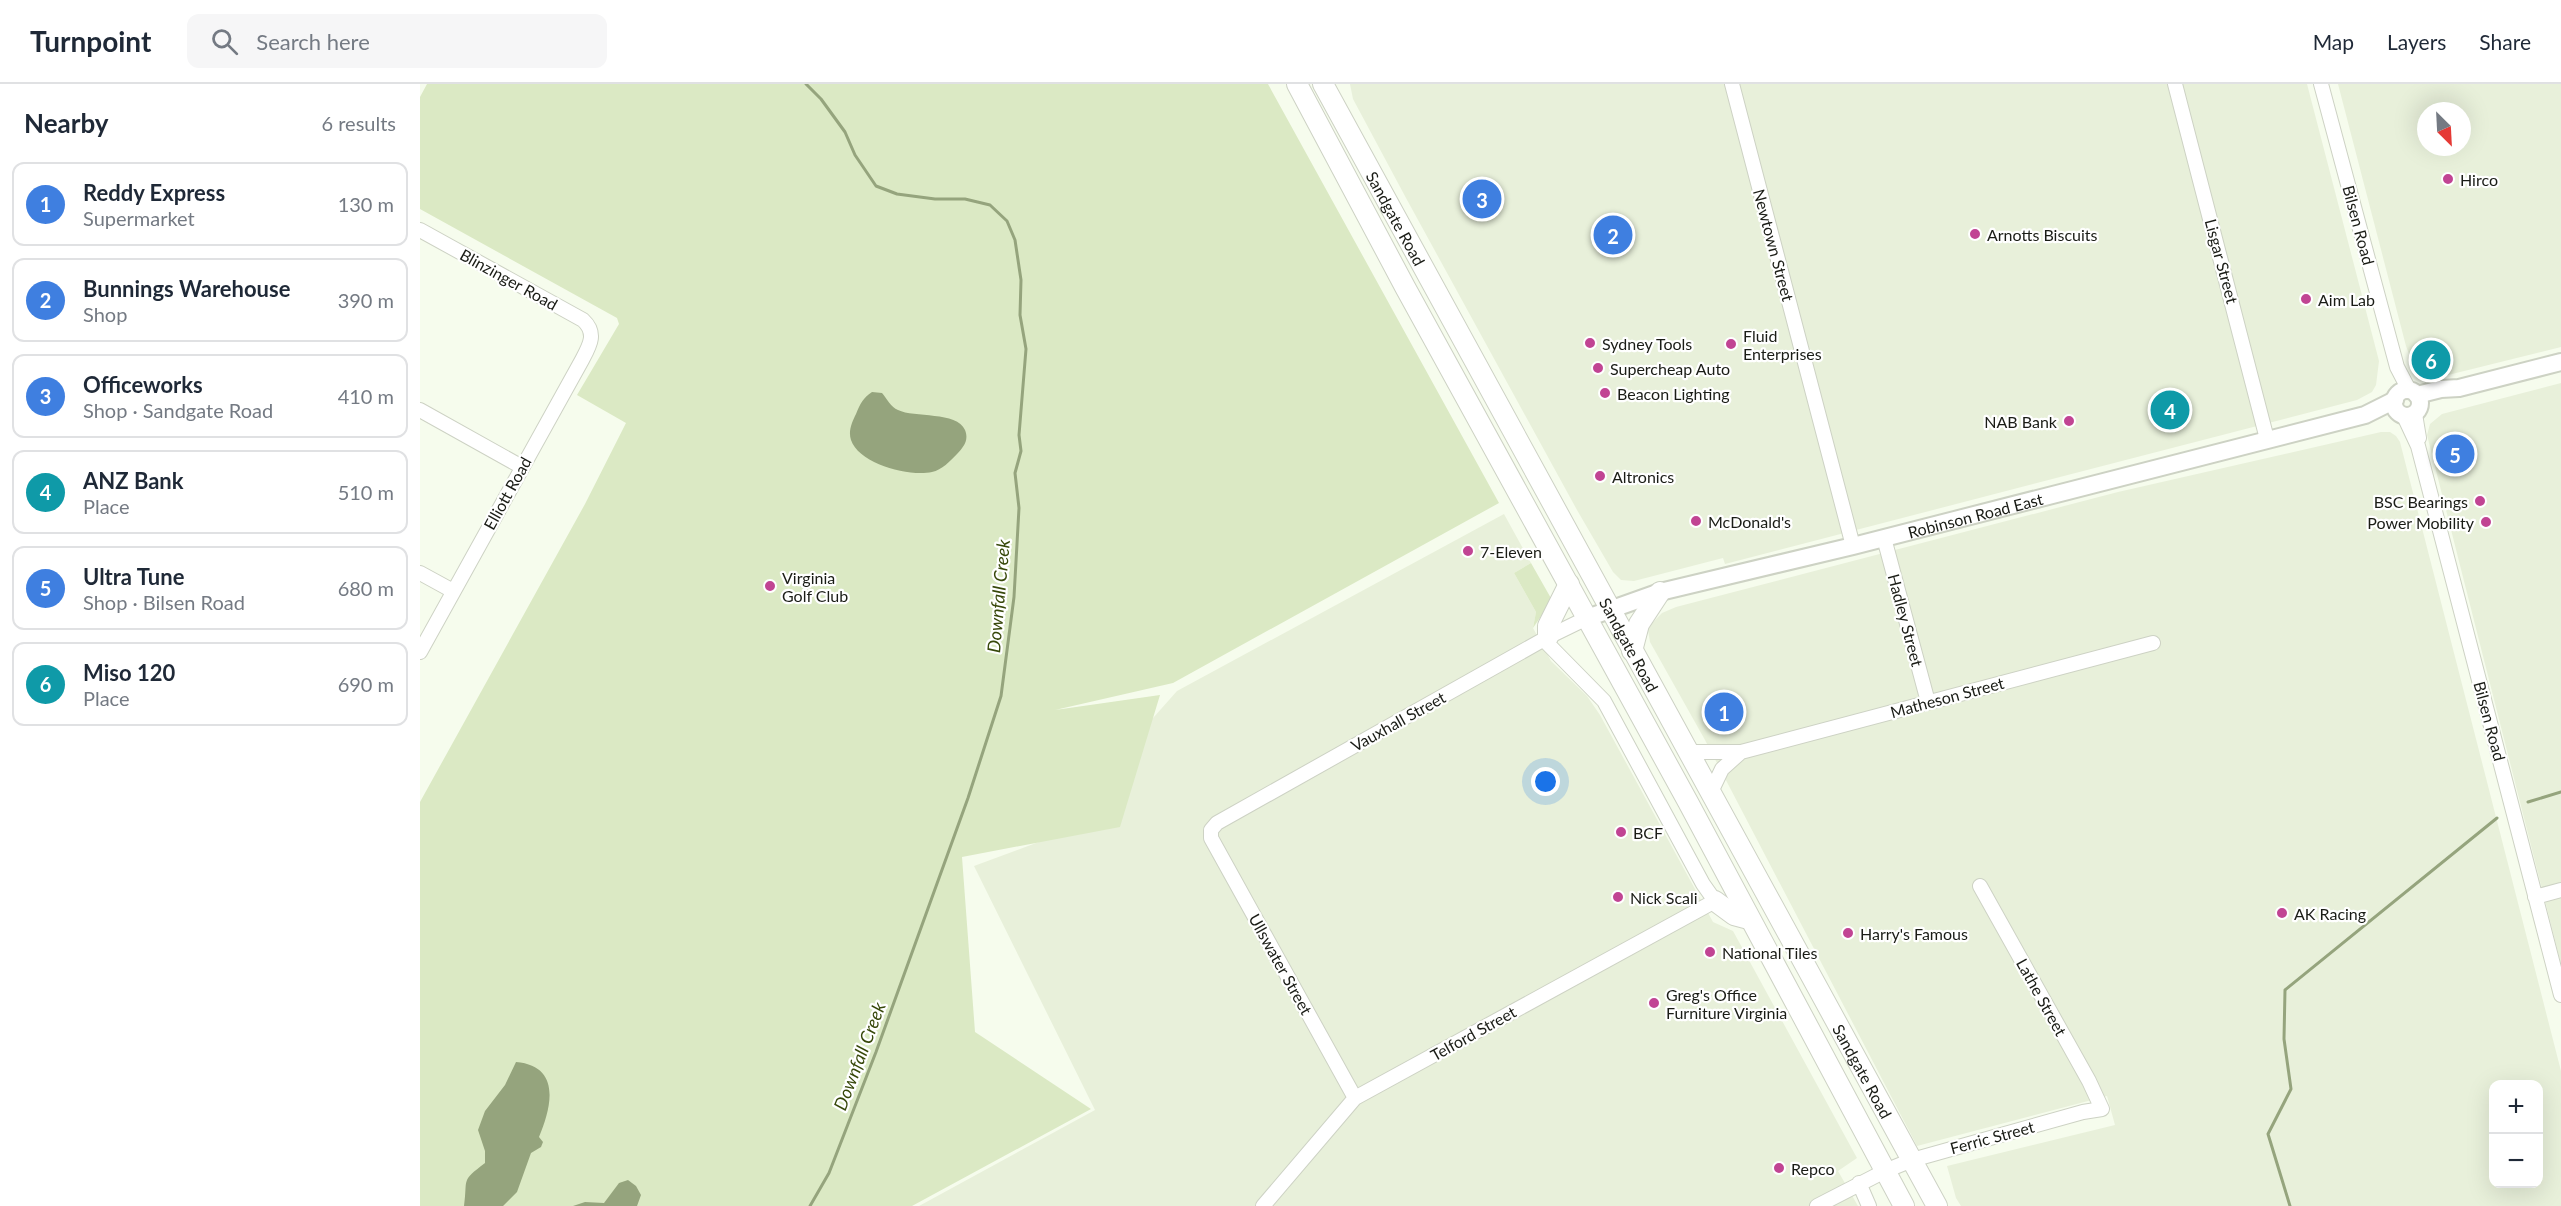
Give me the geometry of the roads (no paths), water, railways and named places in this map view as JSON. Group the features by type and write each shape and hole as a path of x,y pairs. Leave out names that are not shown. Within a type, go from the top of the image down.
{"highway":[{"name":"Sandgate Road","path":"1297,84 1904,1206"},
{"name":"Sandgate Road","path":"1330,88 1632,651 1937,1206"},
{"path":"1546,638 1548,626 1569,584"},
{"path":"1632,651 1639,624 1660,592"},
{"path":"1715,901 1734,915 1749,919"}],"main road":[{"name":"Robinson Road East","path":"1587,618 1609,608 1660,592 1853,546 2267,439 2365,415 2375,416 2441,389 2459,388 2561,362"}],"street":[{"name":"Newtown Street","path":"1732,84 1853,546"},
{"name":"Lisgar Street","path":"2175,84 2267,439"},
{"name":"Bilsen Road","path":"2321,84 2397,367 2395,377 2419,437 2418,446 2561,995"},
{"name":"Blinzinger Road","path":"420,230 583,320 592,334"},
{"name":"Elliott Road","path":"420,652 586,353 592,341 592,334"},
{"path":"420,410 522,466"},
{"name":"Hadley Street","path":"1884,538 1928,702"},
{"path":"420,573 453,591"},
{"name":"Vauxhall Street","path":"1211,830 1217,823 1546,638 1587,618"},
{"path":"1546,638 1604,701 1703,884 1715,901"},
{"name":"Matheson Street","path":"1687,752 1741,752 2153,643"},
{"path":"1710,794 1725,764 1741,752"},
{"name":"Ullswater Street","path":"1211,830 1211,838 1355,1098"},
{"name":"Lathe Street","path":"1980,886 2102,1109"},
{"path":"2535,897 2561,890"},
{"name":"Telford Street","path":"1263,1206 1355,1098 1715,901"},
{"name":"Ferric Street","path":"1817,1206 1885,1170 1912,1160 2072,1115 2102,1109"},
{"path":"1859,1183 1869,1206"}],"waterway":[{"name":"Downfall Creek","path":"806,84 821,99 845,132 855,155 876,186 897,194 935,199 965,199 990,205 1007,221 1015,240 1021,280 1020,315 1026,349 1019,435 1021,451 1015,473 1019,508 1014,597 1001,696 968,798 876,1052 829,1173 810,1206"},
{"path":"2528,802 2561,792"},
{"path":"2290,1206 2268,1134 2291,1089 2284,1039 2285,990 2497,818"}],"place":[{"name":"Hirco","path":"2448,179"},
{"name":"Officeworks","path":"1482,199"},
{"name":"Arnotts Biscuits","path":"1975,234"},
{"name":"Bunnings Warehouse","path":"1613,235"},
{"name":"Aim Lab","path":"2306,299"},
{"name":"Sydney Tools","path":"1590,343"},
{"name":"Fluid Enterprises","path":"1731,344"},
{"name":"Miso 120","path":"2431,360"},
{"name":"Supercheap Auto","path":"1598,368"},
{"name":"Beacon Lighting","path":"1605,393"},
{"name":"ANZ Bank","path":"2170,410"},
{"name":"NAB Bank","path":"2069,421"},
{"name":"Ultra Tune","path":"2455,454"},
{"name":"Altronics","path":"1600,476"},
{"name":"BSC Bearings","path":"2480,501"},
{"name":"McDonald's","path":"1696,521"},
{"name":"Power Mobility","path":"2486,522"},
{"name":"7-Eleven","path":"1468,551"},
{"name":"Virginia Golf Club","path":"770,586"},
{"name":"Reddy Express","path":"1724,712"},
{"name":"BCF","path":"1621,832"},
{"name":"Nick Scali","path":"1618,897"},
{"name":"AK Racing","path":"2282,913"},
{"name":"Harry's Famous","path":"1848,933"},
{"name":"National Tiles","path":"1710,952"},
{"name":"Greg's Office Furniture Virginia","path":"1654,1003"},
{"name":"Repco","path":"1779,1168"}]}
